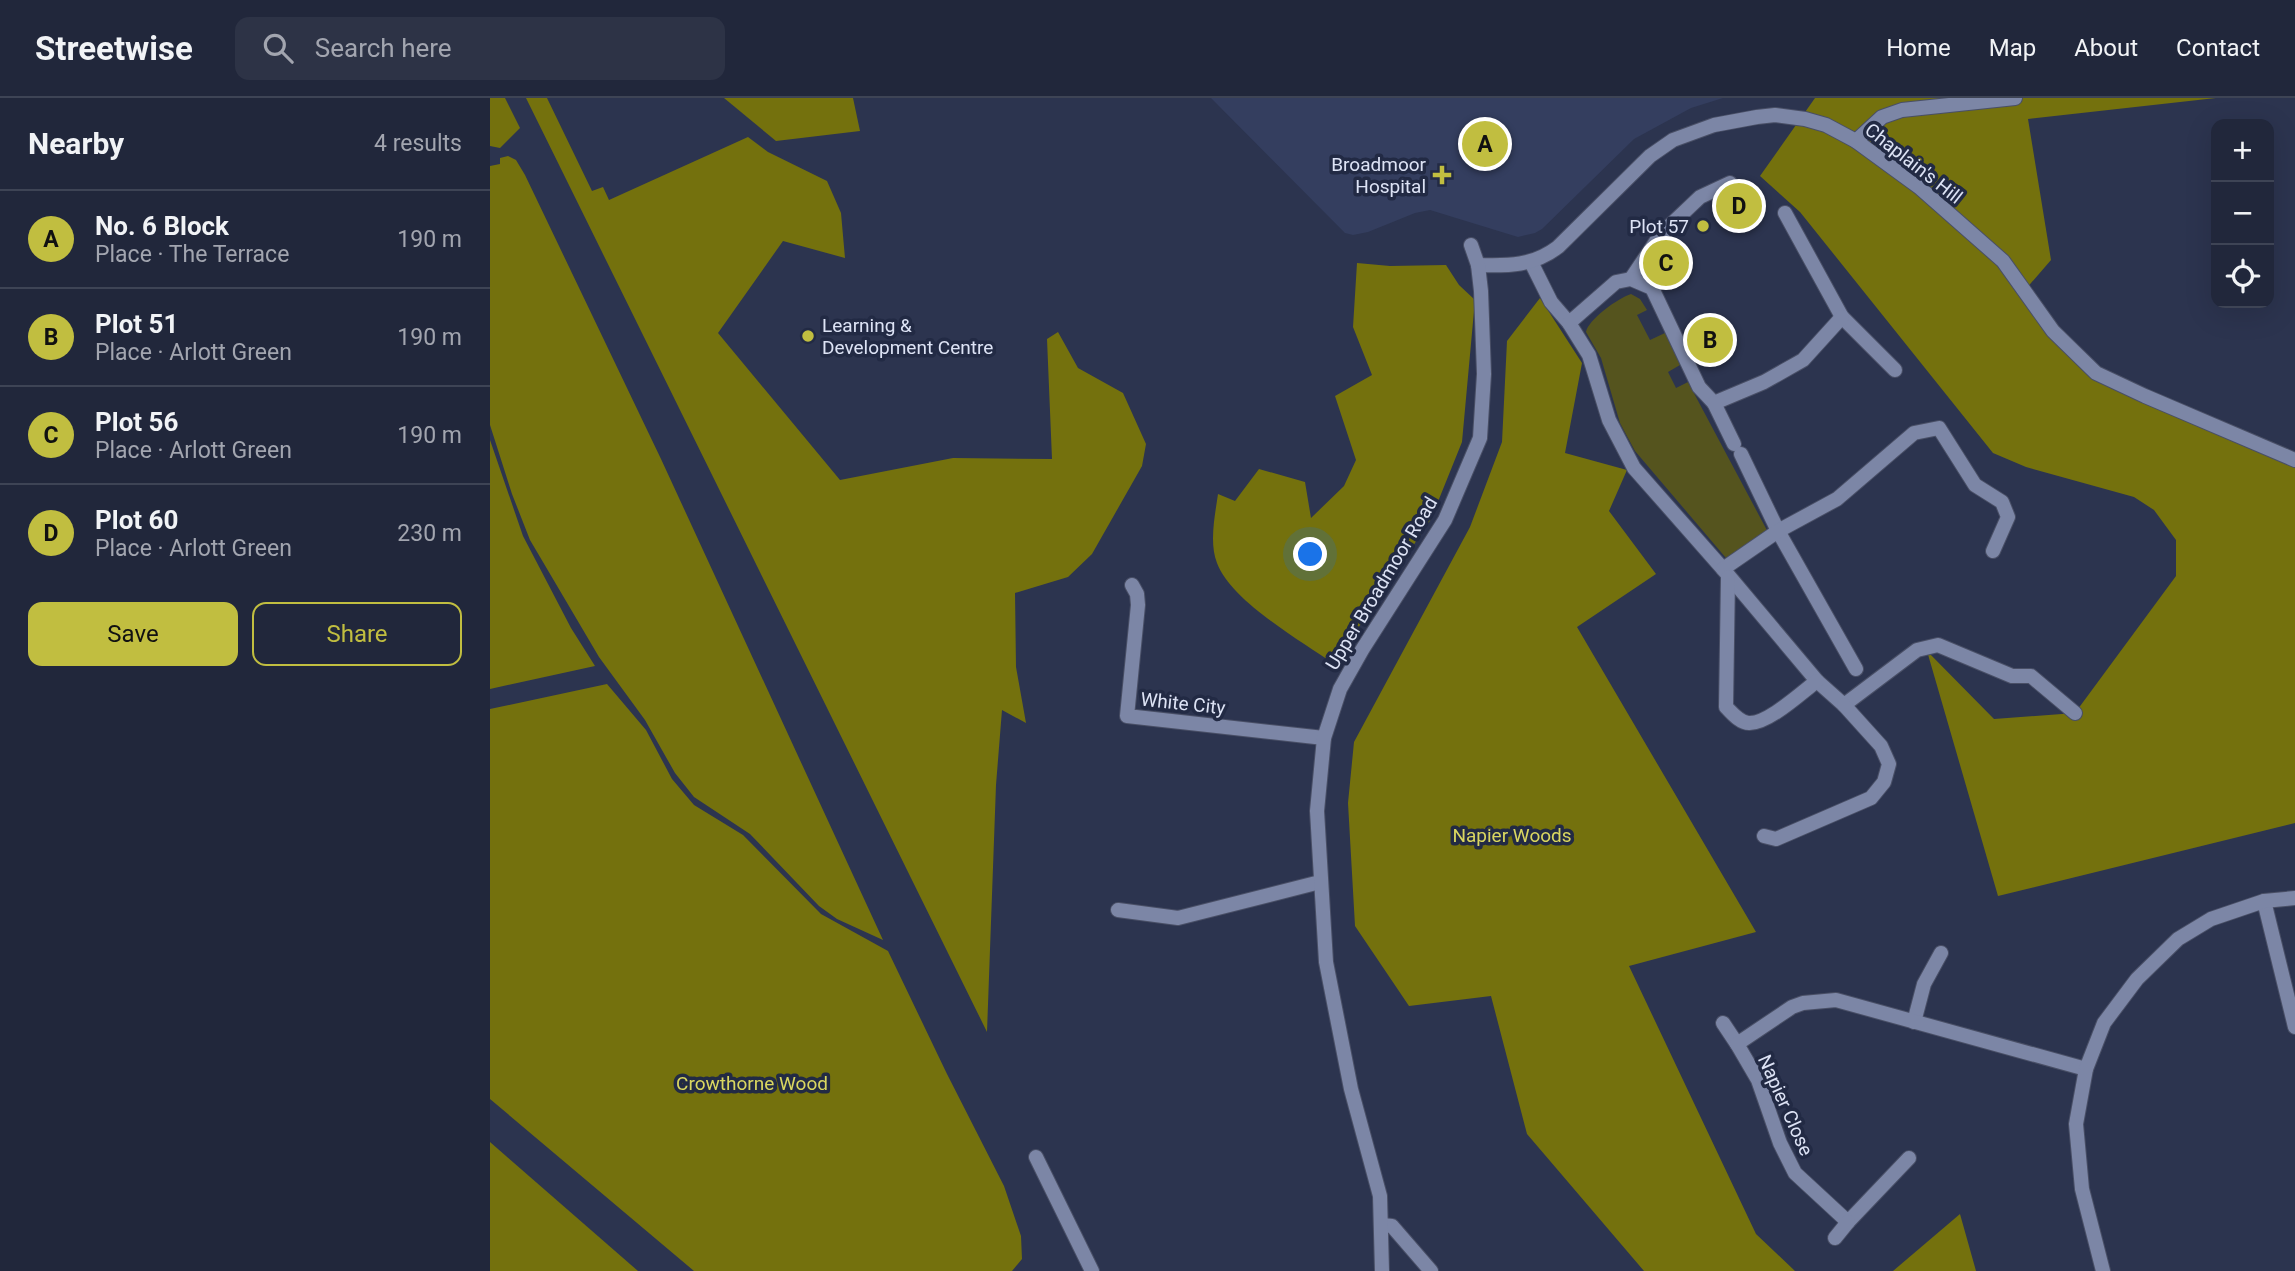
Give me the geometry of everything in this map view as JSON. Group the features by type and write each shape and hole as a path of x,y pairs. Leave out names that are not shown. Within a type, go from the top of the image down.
{"street":[{"path":"1856,141 1882,117 1902,110 2015,98"},
{"name":"Chaplain's Hill","path":"1478,265 1531,262 1544,258 1650,156 1673,140 1714,125 1757,117 1805,119 1826,125 1856,141 1919,187 2003,261 2053,331 2096,373 2295,460"},
{"path":"1631,279 1661,234 1700,197 1730,183"},
{"path":"1785,214 1842,317 1895,370"},
{"name":"Upper Broadmoor Road","path":"1382,1271 1380,1196 1351,1089 1330,992 1317,811 1324,738 1340,689 1445,520 1480,438 1484,374 1478,265 1471,245"},
{"path":"1531,262 1551,302 1569,323 1589,355 1609,420 1634,468 1817,681 1844,705 1881,746 1889,764 1884,782 1871,799 1776,839 1765,836"},
{"path":"1569,323 1616,282 1631,279 1652,288 1699,387 1714,403 1777,531 1856,668"},
{"path":"1714,403 1764,382 1803,360 1842,317"},
{"path":"1726,573 1777,531 1837,499 1914,433 1939,428 1975,485 2003,502 2008,517 1993,551"},
{"path":"1726,573 1726,707 1748,724 1764,720 1817,681"},
{"name":"White City","path":"1132,585 1137,594 1138,605 1127,716 1324,738"},
{"path":"1844,705 1917,650 1938,645 2012,676 2031,676 2075,713"},
{"path":"1118,910 1178,918 1320,882"},
{"path":"2103,1271 2082,1189 2076,1124 2086,1069 2104,1023 2137,979 2178,939 2211,919 2264,901 2295,898"},
{"path":"2264,901 2295,1027"},
{"path":"1914,1022 1924,984 1941,953"},
{"name":"Napier Close","path":"1848,1222 1795,1173 1780,1143 1758,1080 1737,1044 1778,1015 1803,1003 1836,1000 2086,1069"},
{"path":"1723,1023 1737,1044"},
{"path":"1036,1157 1092,1271"},
{"path":"1835,1238 1909,1158"},
{"path":"1382,1225 1392,1226 1431,1271"}],"shaded area":[{"name":"Broadmoor Hospital","path":"1211,98 1723,98 1691,108 1634,139 1542,229 1518,237 1430,210 1415,213 1368,232 1353,235 1345,233"},
{"path":"1631,294 1640,299 1647,310 1637,315 1650,340 1665,333 1680,365 1668,372 1676,388 1688,382 1770,536 1726,558 1635,451 1620,423 1601,358 1586,332 1604,310"}],"green space":[{"path":"490,98 505,98 520,128 500,148 490,146"},
{"path":"526,98 547,98 592,191 603,187 609,200 748,137 768,152 827,181 841,213 845,258 783,241 718,333 840,480 953,458 1052,459 1047,339 1058,332 1078,368 1123,393 1146,444 1142,466 1092,554 1068,577 1015,593 1016,667 1026,723 1002,710 996,785 987,1032"},
{"path":"724,98 853,98 860,131 776,141"},
{"path":"1815,98 2216,98 2028,119 2051,260 2025,290 2096,373 2295,460 2295,823 1998,896 1927,651 1994,719 2075,713 2176,576 2176,540 2154,510 2134,497 2026,467 1993,453 1800,212 1760,176"},
{"path":"508,156 516,160 525,175 661,459 883,940 837,919 819,906 750,834 694,797 675,773 645,720 599,657 530,540 490,425 490,166 500,164 500,158"},
{"path":"1357,263 1390,266 1446,265 1459,285 1475,300 1462,442 1431,519 1334,664 1268,619 1237,592 1217,563 1213,547 1213,529 1218,494 1235,501 1259,469 1305,482 1311,518 1344,486 1356,460 1335,396 1372,375 1353,327"},
{"name":"Napier Woods","path":"1540,298 1582,363 1565,453 1627,470 1609,511 1656,574 1577,627 1756,932 1629,966 1756,1234 1795,1271 1644,1271 1527,1134 1491,996 1409,1006 1355,926 1348,803 1354,742 1470,527 1502,442 1507,341"},
{"path":"490,440 523,536 571,628 595,666 490,689"},
{"name":"Crowthorne Wood","path":"607,684 646,730 672,779 694,805 743,835 821,914 888,951 1004,1186 1021,1236 1022,1259 1012,1271 694,1271 490,1099 490,709"},
{"path":"490,1142 638,1271 490,1271"},
{"path":"1960,1214 1976,1271 1893,1271"}],"place":[{"name":"No. 6 Block","path":"1485,144"},
{"name":"Broadmoor Hospital","path":"1442,175"},
{"name":"Plot 60","path":"1739,206"},
{"name":"Plot 57","path":"1703,226"},
{"name":"Plot 56","path":"1666,263"},
{"name":"Learning & Development Centre","path":"808,336"},
{"name":"Plot 51","path":"1710,340"}]}
